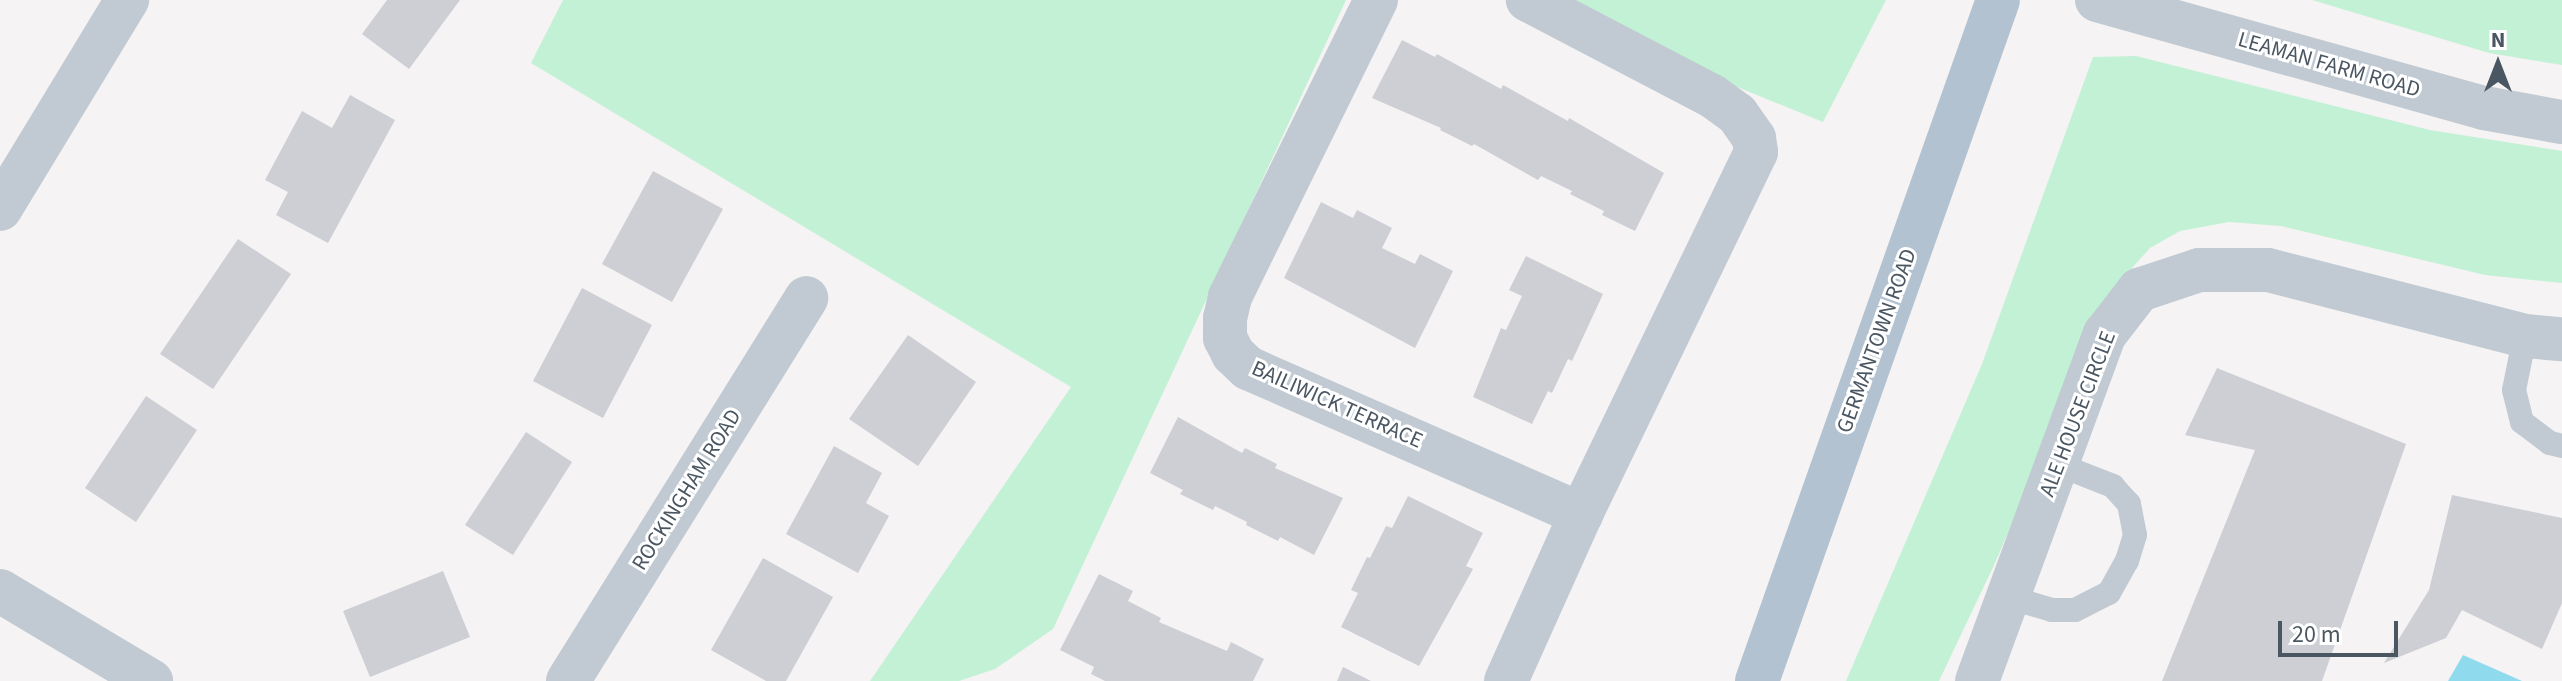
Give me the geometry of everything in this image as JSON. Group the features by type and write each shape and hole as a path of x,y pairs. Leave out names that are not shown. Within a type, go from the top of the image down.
{"main road":[{"name":"GERMANTOWN ROAD","path":"1757,681 1998,0"}],"street":[{"path":"0,209 127,0"},
{"name":"BAILIWICK TERRACE","path":"1376,0 1230,297 1225,338 1233,354 1248,368 1581,514"},
{"path":"1506,681 1581,514 1756,152 1754,138 1737,114 1712,96 1528,0"},
{"name":"LEAMAN FARM ROAD","path":"2097,0 2484,108 2562,122"},
{"name":"ALE HOUSE CIRCLE","path":"1977,681 2105,334 2139,290 2199,270 2268,270 2544,338"},
{"name":"ROCKINGHAM ROAD","path":"568,681 806,298"},
{"path":"0,591 151,681"}],"lane":[{"path":"2544,338 2514,390 2522,422 2550,443 2562,446"},
{"path":"2008,597 2052,610 2075,610 2109,593 2127,561 2135,535 2129,504 2113,486 2057,464"}],"green space":[{"path":"563,0 1346,0 1053,629 995,669 959,681 870,681 1071,387 531,63"},
{"path":"1525,0 1886,0 1823,122"},
{"path":"2312,0 2562,0 2562,65 2489,53"},
{"path":"2136,56 2430,130 2562,151 2562,283 2485,275 2281,226 2229,222 2180,231 2150,248 2105,298 2076,359 2061,409 1995,563 1939,681 1846,681 1982,364 2093,57"}],"water":[{"path":"2463,655 2522,681 2448,681"}],"building":[{"path":"387,0 460,0 409,69 362,34"},
{"path":"1402,40 1435,57 1437,54 1501,89 1503,85 1568,121 1569,118 1664,173 1635,231 1602,215 1604,211 1570,194 1572,191 1541,176 1538,180 1474,144 1472,146 1441,128 1372,98"},
{"path":"350,95 395,120 328,243 276,215 288,192 265,180 302,111 332,128"},
{"path":"653,171 723,209 672,302 602,264"},
{"path":"1321,202 1353,218 1357,210 1392,228 1382,248 1415,264 1420,254 1453,271 1415,348 1284,278"},
{"path":"238,239 291,274 213,389 160,354"},
{"path":"1526,256 1603,294 1572,361 1568,359 1552,393 1548,391 1532,424 1473,397 1501,328 1506,330 1522,296 1509,290"},
{"path":"582,288 652,325 603,418 533,381"},
{"path":"908,335 976,382 918,466 849,419"},
{"path":"2217,368 2406,444 2322,681 2162,681 2255,450 2185,435"},
{"path":"146,396 197,430 136,522 85,488"},
{"path":"1178,417 1242,453 1245,448 1277,464 1275,468 1343,498 1314,555 1280,537 1278,541 1215,506 1213,510 1180,494 1183,490 1150,473"},
{"path":"526,432 572,462 513,555 465,525"},
{"path":"834,446 882,473 866,503 889,516 858,573 786,534"},
{"path":"2452,495 2562,518 2562,603 2542,649 2462,610 2446,638 2384,663 2429,590"},
{"path":"1408,496 1483,533 1466,566 1473,569 1419,666 1341,627 1358,593 1351,590 1367,557 1370,558 1386,526 1392,528"},
{"path":"763,558 833,597 786,681 766,681 711,650"},
{"path":"443,571 470,637 370,677 343,611"},
{"path":"1099,574 1133,591 1128,601 1161,618 1159,622 1227,651 1231,642 1264,659 1253,681 1105,681 1091,674 1094,667 1060,650"},
{"path":"1343,667 1371,681 1337,681"}]}
